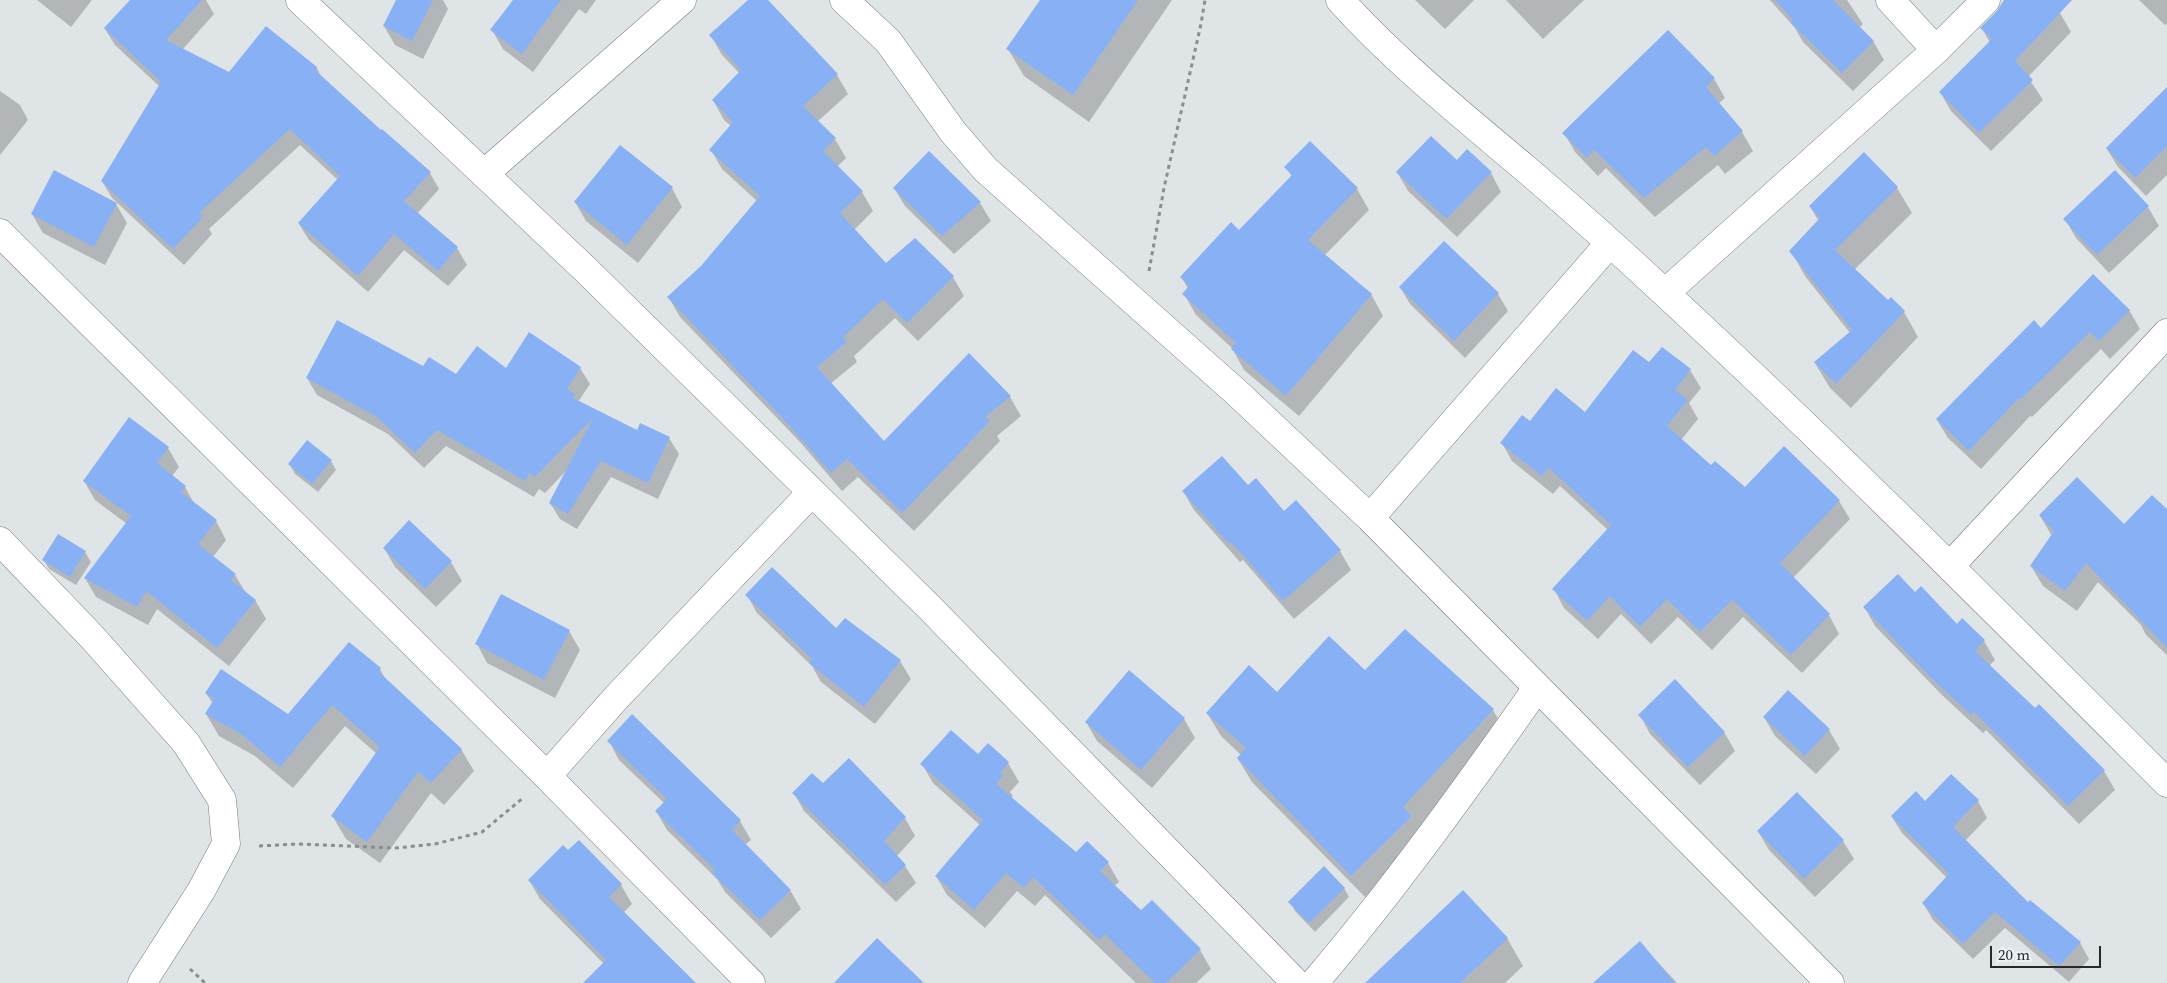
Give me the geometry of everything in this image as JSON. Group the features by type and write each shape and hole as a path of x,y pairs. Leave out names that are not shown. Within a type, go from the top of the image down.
{"street":[{"path":"300,0 585,269 930,608 1296,983"},
{"path":"484,174 682,0"},
{"path":"844,0 888,41 953,132 986,170 1236,391 1370,518 1830,983"},
{"path":"1340,0 1364,27 1448,104 1528,171 1665,293 1815,435 1950,566 2167,783"},
{"path":"1890,0 1936,50"},
{"path":"1665,293 1936,50 1986,0"},
{"path":"3,242 547,776 749,982"},
{"path":"1370,518 1609,244"},
{"path":"1950,566 2167,333"},
{"path":"547,776 616,698 812,492"},
{"path":"0,542 92,638 186,743 222,800 226,844 201,891 142,983"},
{"path":"1314,983 1372,914 1480,770 1537,688"}],"path":[{"path":"1142,308 1164,188 1205,0"},
{"path":"226,844 257,846 307,844 396,848 435,844 482,832 547,776"}],"building":[{"path":"130,0 202,0 166,40 229,72 266,26 317,67 315,70 431,172 404,201 458,247 438,271 394,234 358,276 298,223 340,176 290,129 199,213 203,217 173,249 101,181 161,82 104,28"},
{"path":"396,0 433,0 412,41 383,26"},
{"path":"513,0 561,0 522,54 490,30"},
{"path":"748,0 768,0 838,74 803,106 836,138 823,151 863,191 840,213 886,263 915,238 954,276 907,323 883,299 843,337 847,342 817,367 884,441 969,353 1011,396 985,417 990,421 902,513 847,459 831,473 787,423 667,297 701,266 760,196 709,150 733,122 712,100 741,70 709,35"},
{"path":"1040,0 1138,0 1073,95 1006,49"},
{"path":"1775,0 1833,0 1874,41 1842,73 1791,23 1793,20"},
{"path":"2004,0 2072,0 2015,61 2033,80 1979,133 1939,92 1992,39 1980,28 1997,11"},
{"path":"1668,30 1715,78 1706,87 1743,131 1714,156 1706,147 1644,198 1594,150 1587,158 1562,133"},
{"path":"2167,87 2167,146 2135,178 2106,148"},
{"path":"1431,136 1457,160 1467,149 1492,172 1446,219 1396,172"},
{"path":"1310,141 1358,188 1308,240 1372,294 1286,396 1231,349 1236,343 1182,294 1189,286 1180,277 1231,222 1239,230 1292,175 1284,167"},
{"path":"620,145 673,187 627,245 574,202"},
{"path":"929,151 981,202 942,236 893,188"},
{"path":"1864,152 1898,187 1835,250 1888,300 1891,297 1905,311 1836,384 1814,362 1852,330 1789,251 1820,218 1809,206"},
{"path":"54,170 117,203 94,247 31,214"},
{"path":"2115,170 2149,206 2097,255 2063,219"},
{"path":"1444,241 1499,293 1454,341 1399,287"},
{"path":"2093,274 2130,310 2099,341 2090,332 2021,399 2019,398 1969,451 1936,419 2034,320 2041,328"},
{"path":"337,320 423,366 429,357 456,374 477,346 506,368 529,332 581,367 567,389 575,394 573,398 637,430 640,423 670,437 648,483 601,461 568,514 549,503 593,418 535,477 529,473 525,481 437,430 415,453 377,417 306,378"},
{"path":"1662,347 1691,369 1675,390 1688,400 1667,426 1711,465 1715,461 1745,487 1784,446 1840,500 1780,563 1830,614 1791,655 1732,600 1700,632 1667,599 1640,627 1610,596 1587,621 1552,589 1611,525 1549,468 1542,476 1500,443 1522,415 1530,421 1556,388 1585,412 1633,350 1649,362"},
{"path":"129,417 169,447 157,463 186,486 181,492 217,520 198,544 236,574 231,580 256,600 217,648 146,591 137,607 84,578 131,516 83,481"},
{"path":"307,440 332,460 312,484 288,464"},
{"path":"1222,456 1248,485 1256,478 1284,511 1296,500 1341,550 1283,601 1231,542 1229,544 1182,491"},
{"path":"2077,477 2124,524 2152,495 2167,509 2167,648 2086,563 2065,591 2030,566 2054,531 2039,515"},
{"path":"409,520 452,561 425,589 383,548"},
{"path":"58,534 86,551 70,577 42,560"},
{"path":"772,567 836,628 845,618 901,660 864,707 809,663 812,659 745,595"},
{"path":"1898,574 1915,592 1921,586 1957,624 1962,618 1985,640 1975,651 2035,708 2039,704 2105,770 2068,806 1974,712 1971,715 1929,676 1863,607"},
{"path":"501,594 570,630 544,680 475,644"},
{"path":"1405,629 1494,709 1403,807 1412,816 1351,876 1237,758 1246,748 1206,713 1249,665 1277,692 1329,636 1365,670"},
{"path":"349,642 381,668 379,672 462,749 431,783 418,772 367,842 331,816 380,747 332,705 280,767 241,734 205,714 214,699 205,693 221,669 288,714"},
{"path":"1129,670 1185,718 1141,770 1085,722"},
{"path":"1675,679 1725,732 1688,767 1638,715"},
{"path":"1788,690 1830,729 1805,756 1763,717"},
{"path":"632,714 741,820 732,830 791,890 760,920 712,873 715,870 655,811 667,799 607,741"},
{"path":"951,730 978,754 988,743 1009,762 1000,773 1003,776 996,784 1076,852 1087,841 1109,862 1100,871 1141,910 1152,900 1201,949 1166,983 1155,983 1105,934 1099,940 1033,877 1024,888 1006,873 974,910 935,876 983,820 920,764"},
{"path":"849,758 906,817 884,841 906,865 885,885 792,793 812,773 823,783"},
{"path":"1951,774 1979,800 1953,827 2028,902 2030,900 2081,942 2059,966 1995,912 1963,944 1922,903 1949,874 1891,816 1916,791 1925,801"},
{"path":"1797,792 1844,840 1804,879 1757,831"},
{"path":"579,840 622,884 609,897 696,983 583,983 606,960 528,880 563,845 568,850"},
{"path":"1324,866 1345,888 1309,923 1288,902"},
{"path":"1463,890 1508,938 1460,983 1365,983"},
{"path":"877,938 924,983 834,983"},
{"path":"1640,941 1675,983 1593,983"}]}
